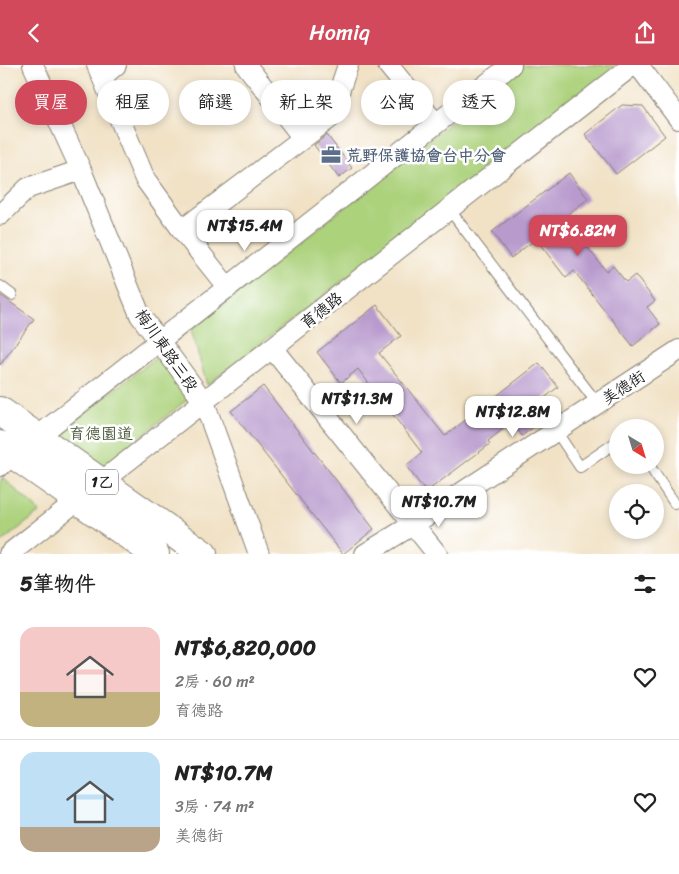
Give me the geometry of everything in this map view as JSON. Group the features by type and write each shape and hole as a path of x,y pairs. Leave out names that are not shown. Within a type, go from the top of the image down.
{"main road":[{"name":"1乙","path":"0,411 203,554"},
{"name":"1乙","path":"5,455 78,500 155,554"}],"street":[{"name":"梅川東路三段","path":"33,65 81,170 140,315 204,402 259,554"},
{"path":"246,65 303,138"},
{"path":"182,230 330,118 348,65"},
{"path":"388,65 436,124"},
{"path":"5,455 37,437 511,65"},
{"name":"育德路","path":"9,554 633,65"},
{"path":"638,65 679,119"},
{"path":"105,69 145,179 182,230 228,287"},
{"path":"0,215 28,188 81,170"},
{"path":"272,348 437,554"},
{"name":"美德街","path":"365,554 414,524 679,350"}],"lane":[{"path":"449,209 597,403"},
{"path":"0,286 12,295"},
{"path":"556,431 580,467 609,447"},
{"path":"655,474 674,504"}],"green space":[{"path":"522,65 623,65 207,385 191,330 447,125 515,125 515,80 503,80"},
{"name":"育德園道","path":"157,357 189,398 102,468 55,435"},
{"path":"3,478 40,512 0,543 0,480"}],"building":[{"path":"622,105 643,106 665,136 616,174 585,134"},
{"name":"荒野保護協會台中分會","path":"327,135 352,168 339,178 314,145"},
{"path":"569,173 588,199 564,217 606,271 613,266 626,282 635,275 655,301 647,307 660,324 633,346 574,271 566,278 536,239 511,258 492,232"},
{"path":"0,295 34,319 0,365"},
{"path":"377,305 401,336 379,353 445,436 539,363 558,387 542,400 552,413 522,436 512,422 488,441 490,444 426,492 406,466 422,453 358,369 341,383 317,352"},
{"path":"263,386 374,529 343,554 231,411"}],"place":[{"name":"荒野保護協會台中分會","path":"331,155"}]}
